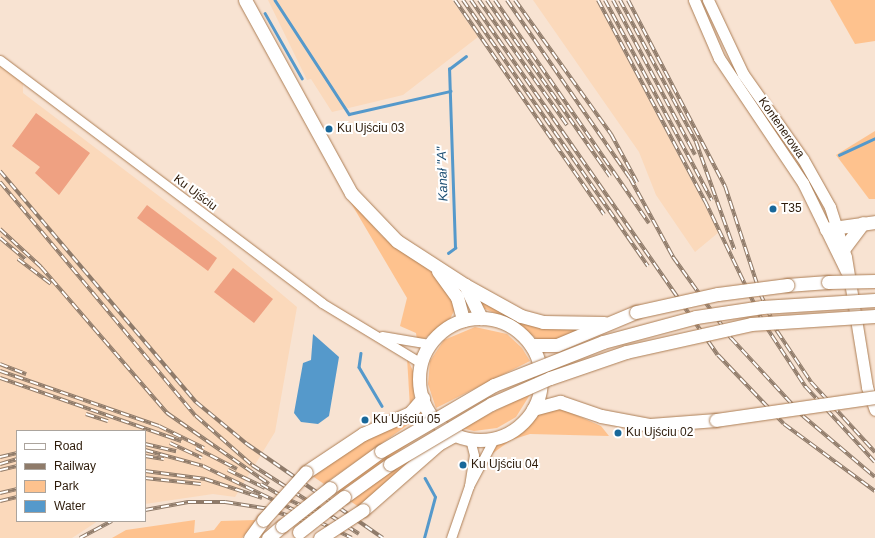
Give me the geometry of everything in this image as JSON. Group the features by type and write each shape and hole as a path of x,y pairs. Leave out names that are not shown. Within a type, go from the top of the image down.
{"highway":[{"path":"245,0 351,193 378,224 433,265 465,285 521,316 543,322 604,323"},
{"path":"831,228 869,223"},
{"path":"844,248 869,223"},
{"path":"433,265 457,297 463,320"},
{"path":"531,345 557,345 604,323 636,312 763,287 875,281"},
{"path":"465,285 481,318"},
{"path":"268,538 330,488 381,451 494,385 603,342 696,317 762,307 875,300"},
{"path":"296,535 344,497 390,464 498,401 626,352 751,324 875,316"},
{"path":"481,318 515,329 531,345 541,376 533,408 518,426 494,439 470,439 456,434 438,422 423,398 421,363 430,344 443,330 463,320 481,318"},
{"path":"533,408 560,402 601,416 650,425 716,420 875,397"},
{"path":"250,538 263,520 306,472 363,434 410,412 423,398"},
{"path":"320,538 364,510 438,444 456,434"}],"main road":[{"name":"Kontenerowa","path":"694,0 727,71 844,248 846,271 866,387 875,410"},
{"name":"Kontenerowa","path":"708,0 743,74 819,186 831,228 846,271"}],"street":[{"name":"Ku Ujściu","path":"0,60 317,300 380,336 421,363"},
{"name":"Ku Ujściu","path":"380,336 430,344"},
{"path":"452,538 469,486 474,456 470,439"},
{"path":"469,486 494,439"}],"shaded area":[{"path":"268,0 452,0 478,37 403,95 332,112 311,79 307,80"},
{"path":"533,0 596,0 719,232 695,252 656,195 639,152"},
{"path":"0,65 23,83 23,93 217,240 297,307 275,432 235,497 213,494 146,504 146,430 16,430 16,522 96,522 72,538 0,538"},
{"path":"771,201 777,201 781,205 781,211 777,215 771,215 767,211 767,205"}],"green space":[{"path":"830,0 875,0 875,41 855,44"},
{"path":"875,131 875,199 869,199 836,155"},
{"path":"348,198 382,236 440,278 456,307 450,319 425,338 417,340 416,333 400,326 407,298"},
{"path":"475,294 485,302 584,326 561,339 537,339 511,320 483,308"},
{"path":"475,327 507,334 522,348 530,361 436,408 428,384 430,361 444,340"},
{"path":"407,358 413,371 414,397 410,407"},
{"path":"531,393 516,417 497,428 474,431 461,428"},
{"path":"560,408 601,426 609,436 530,434 511,440 489,456 496,445 517,435 541,412"},
{"path":"408,418 412,422 324,484 311,475 342,451"},
{"path":"421,432 423,434 338,493 336,491"},
{"path":"419,452 359,507 350,501 393,469"},
{"path":"195,520 194,533 214,530 221,521 257,520 242,538 112,538 126,530"}],"water":[{"path":"313,334 339,357 329,416 318,424 301,422 294,413 303,363 311,360"}],"building":[{"path":"36,113 90,153 59,195 35,173 40,167 12,146"},
{"path":"147,205 217,258 208,271 137,218"},
{"path":"233,268 273,299 254,323 214,292"}],"waterway":[{"path":"275,0 349,114 450,91"},
{"path":"265,13 302,78"},
{"name":"Kanał \"A\"","path":"448,253 455,248 449,69 466,56"},
{"path":"839,155 875,138"},
{"name":"Kanał \"A\"","path":"361,353 359,367 382,406"},
{"name":"Kanał \"A\"","path":"424,538 435,497 425,479"}],"railway":[{"path":"455,0 604,214"},
{"path":"463,0 648,266"},
{"path":"471,0 718,355 784,424 875,491"},
{"path":"479,0 567,125"},
{"path":"487,0 610,176"},
{"path":"495,0 649,223"},
{"path":"507,0 630,178 673,257 731,338 803,416 875,477"},
{"path":"515,0 611,134 637,182"},
{"path":"598,0 705,201 763,322 805,386 875,462"},
{"path":"605,0 712,200"},
{"path":"613,0 695,155"},
{"path":"620,0 696,142 734,249"},
{"path":"628,0 725,186 760,293 777,331 811,382 875,452"},
{"path":"0,171 196,402 247,444 383,538"},
{"path":"0,182 196,416 252,465 359,534"},
{"path":"0,229 41,267 167,413 269,484"},
{"path":"0,238 25,259"},
{"path":"18,259 51,284"},
{"path":"0,364 26,374"},
{"path":"0,371 159,426 204,448"},
{"path":"0,378 181,441"},
{"path":"86,414 108,421"},
{"path":"170,443 202,458"},
{"path":"146,444 176,451"},
{"path":"196,448 237,469"},
{"path":"146,450 203,466 352,538"},
{"path":"0,457 16,453"},
{"path":"146,456 164,459"},
{"path":"0,464 16,459"},
{"path":"0,470 16,466"},
{"path":"228,470 265,488"},
{"path":"146,471 205,479 262,498"},
{"path":"146,478 201,484"},
{"path":"261,484 287,499"},
{"path":"0,493 16,489"},
{"path":"0,501 16,497"},
{"path":"283,497 319,514"},
{"path":"146,510 188,502 225,502 269,509 317,526"},
{"path":"80,538 110,522"}],"place":[{"name":"Ku Ujściu 03","path":"329,129"},
{"name":"T35","path":"773,209"},
{"name":"Ku Ujściu 05","path":"365,420"},
{"name":"Ku Ujściu 02","path":"618,433"},
{"name":"Ku Ujściu 04","path":"463,465"}]}
